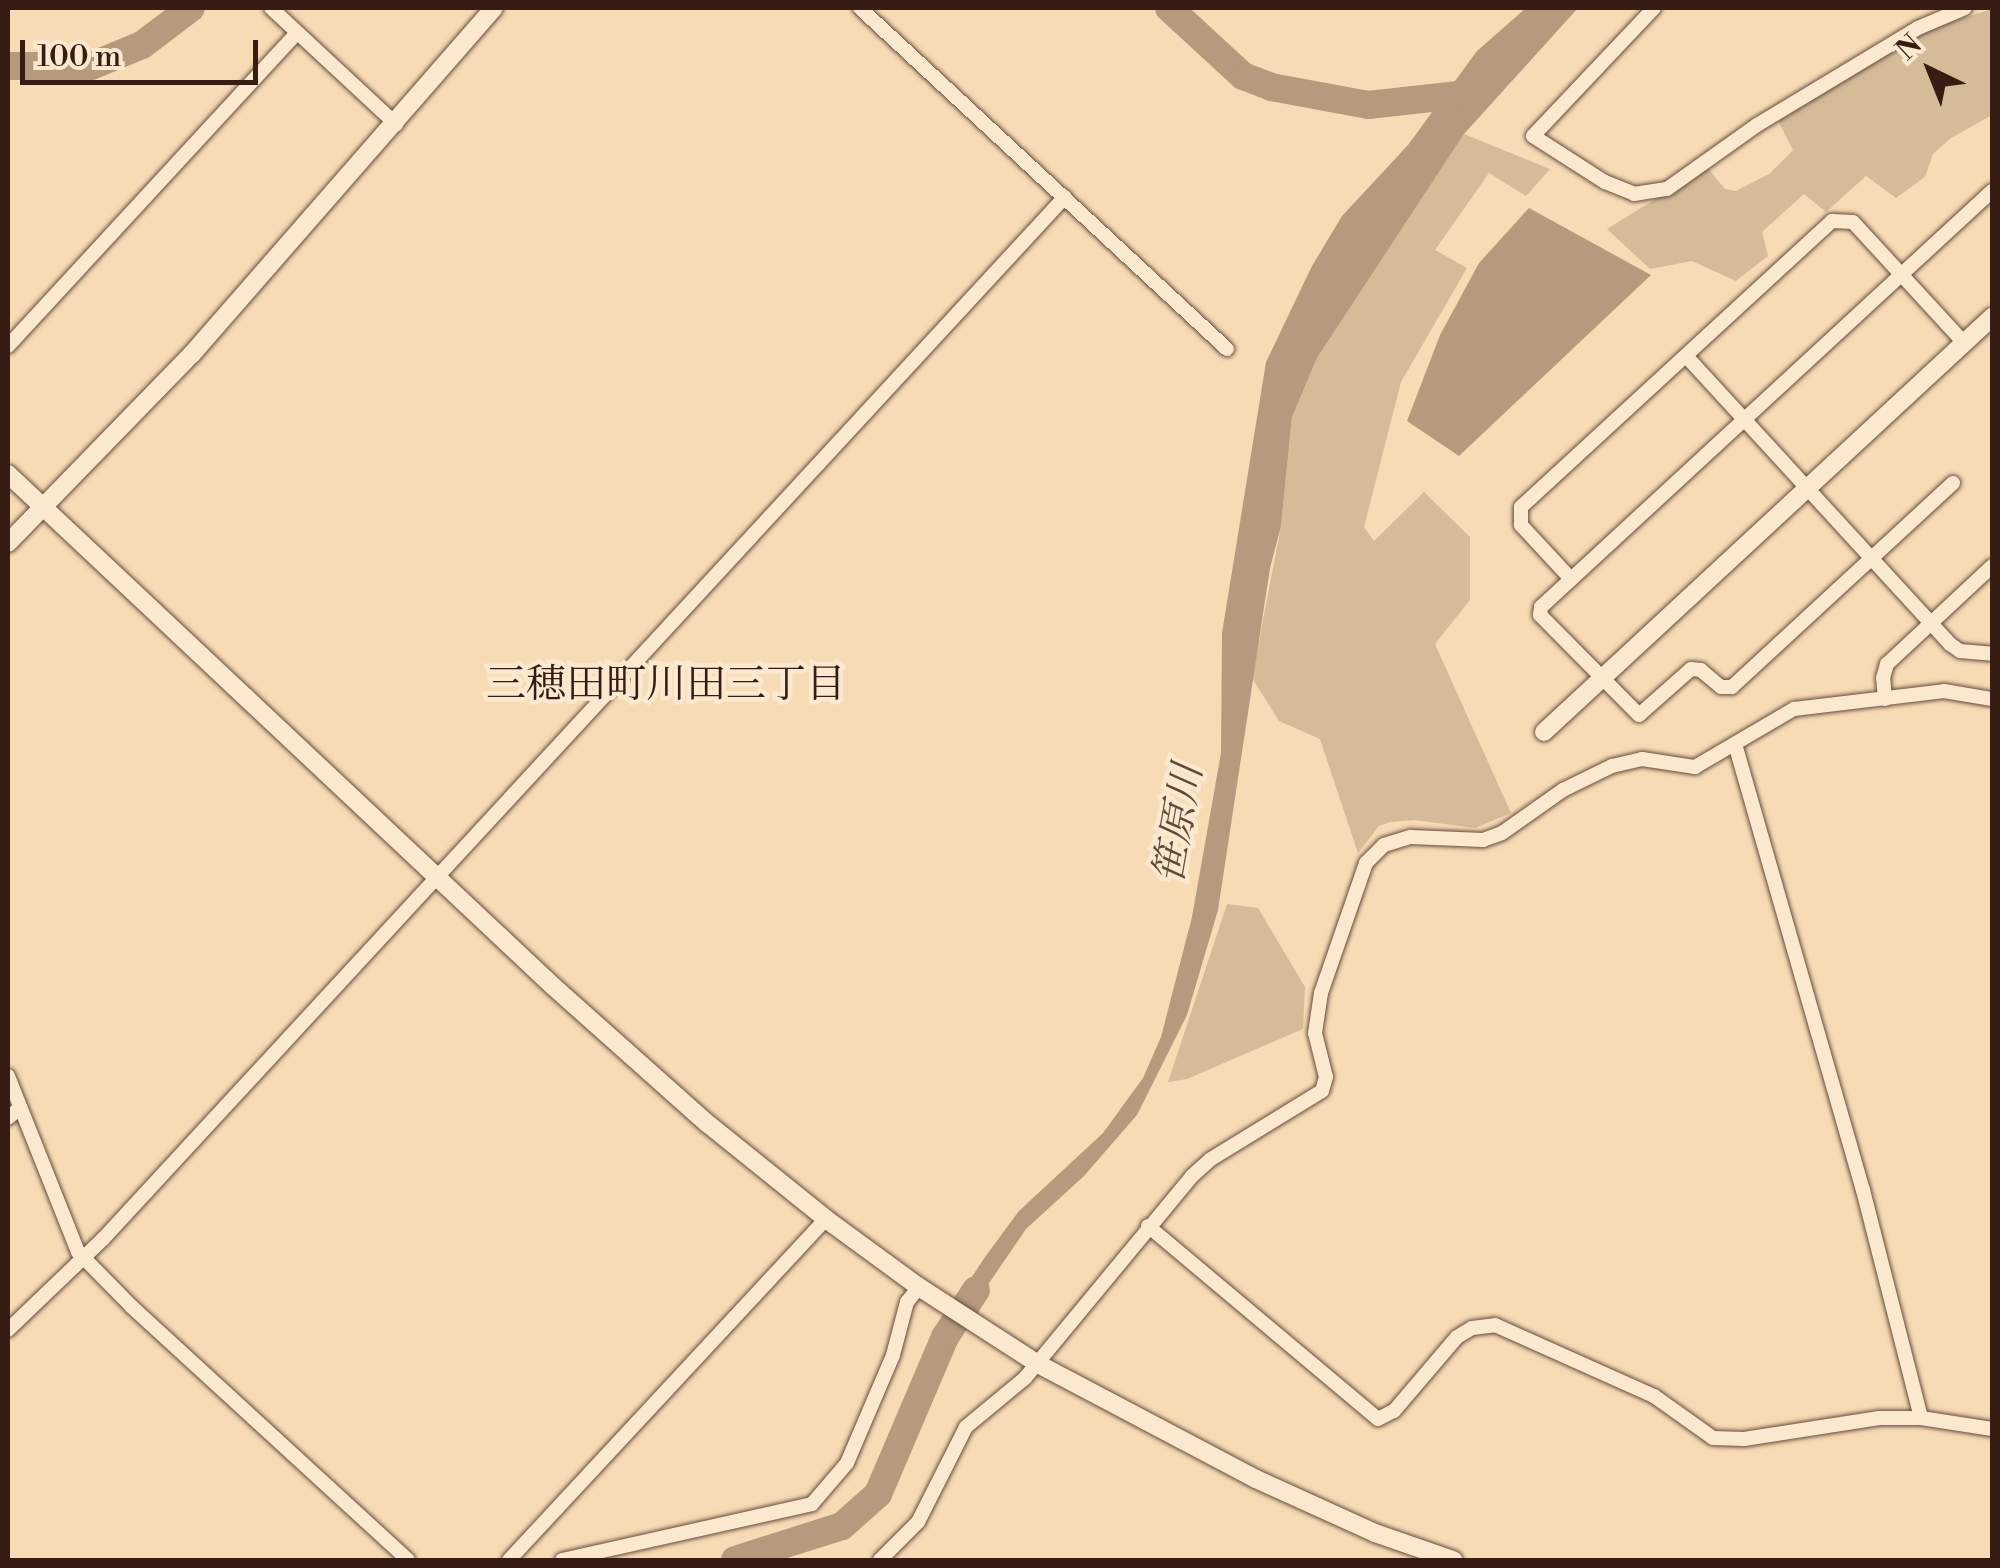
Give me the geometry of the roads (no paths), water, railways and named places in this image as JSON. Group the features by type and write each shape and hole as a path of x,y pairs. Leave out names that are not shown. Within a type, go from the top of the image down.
{"street":[{"path":"271,8 396,124"},
{"path":"8,543 192,354 494,8"},
{"path":"860,8 1226,349"},
{"path":"1654,8 1534,136 1605,182 1634,194 1667,189 1757,125 1918,28 1966,8"},
{"path":"8,346 298,33"},
{"path":"1953,483 1732,688 1722,687 1701,670 1691,669 1639,715 1540,615 1541,607 1570,579 1992,190"},
{"path":"8,1330 84,1258 1065,197"},
{"path":"1570,579 1521,524 1521,507 1832,221 1853,222 1964,344"},
{"path":"1544,732 1992,317"},
{"path":"1687,357 1960,652 1992,654"},
{"path":"8,474 436,878 708,1124 826,1219 919,1287 1038,1364 1256,1479 1374,1532 1453,1560"},
{"path":"1885,699 1884,669 1992,566"},
{"path":"880,1560 918,1522 966,1427 1038,1364 1148,1226 1211,1159 1313,1100 1325,1086 1315,1033 1322,993 1366,863 1384,845 1411,837 1483,840 1502,833 1563,790 1612,766 1642,758 1691,768 1794,709 1944,691 1992,699"},
{"path":"1734,744 1864,1190 1920,1418"},
{"path":"8,1076 72,1240 84,1258 408,1560"},
{"path":"8,1118 20,1108"},
{"path":"509,1560 826,1219"},
{"path":"1148,1226 1378,1419 1394,1411 1457,1337 1472,1328 1495,1326 1654,1396 1713,1438 1744,1439 1859,1419 1920,1418 1992,1429"},
{"path":"562,1560 600,1558 812,1504 847,1463 894,1355 907,1302 919,1287"}],"waterway":[{"path":"8,66 91,66 142,45 191,8"},
{"path":"1169,8 1243,76 1271,87 1368,105 1476,93"},
{"name":"笹原川","path":"735,1560 842,1526 878,1494 945,1337 976,1290"}],"district":[{"name":"三穂田町川田三丁目","path":"666,685"}]}
